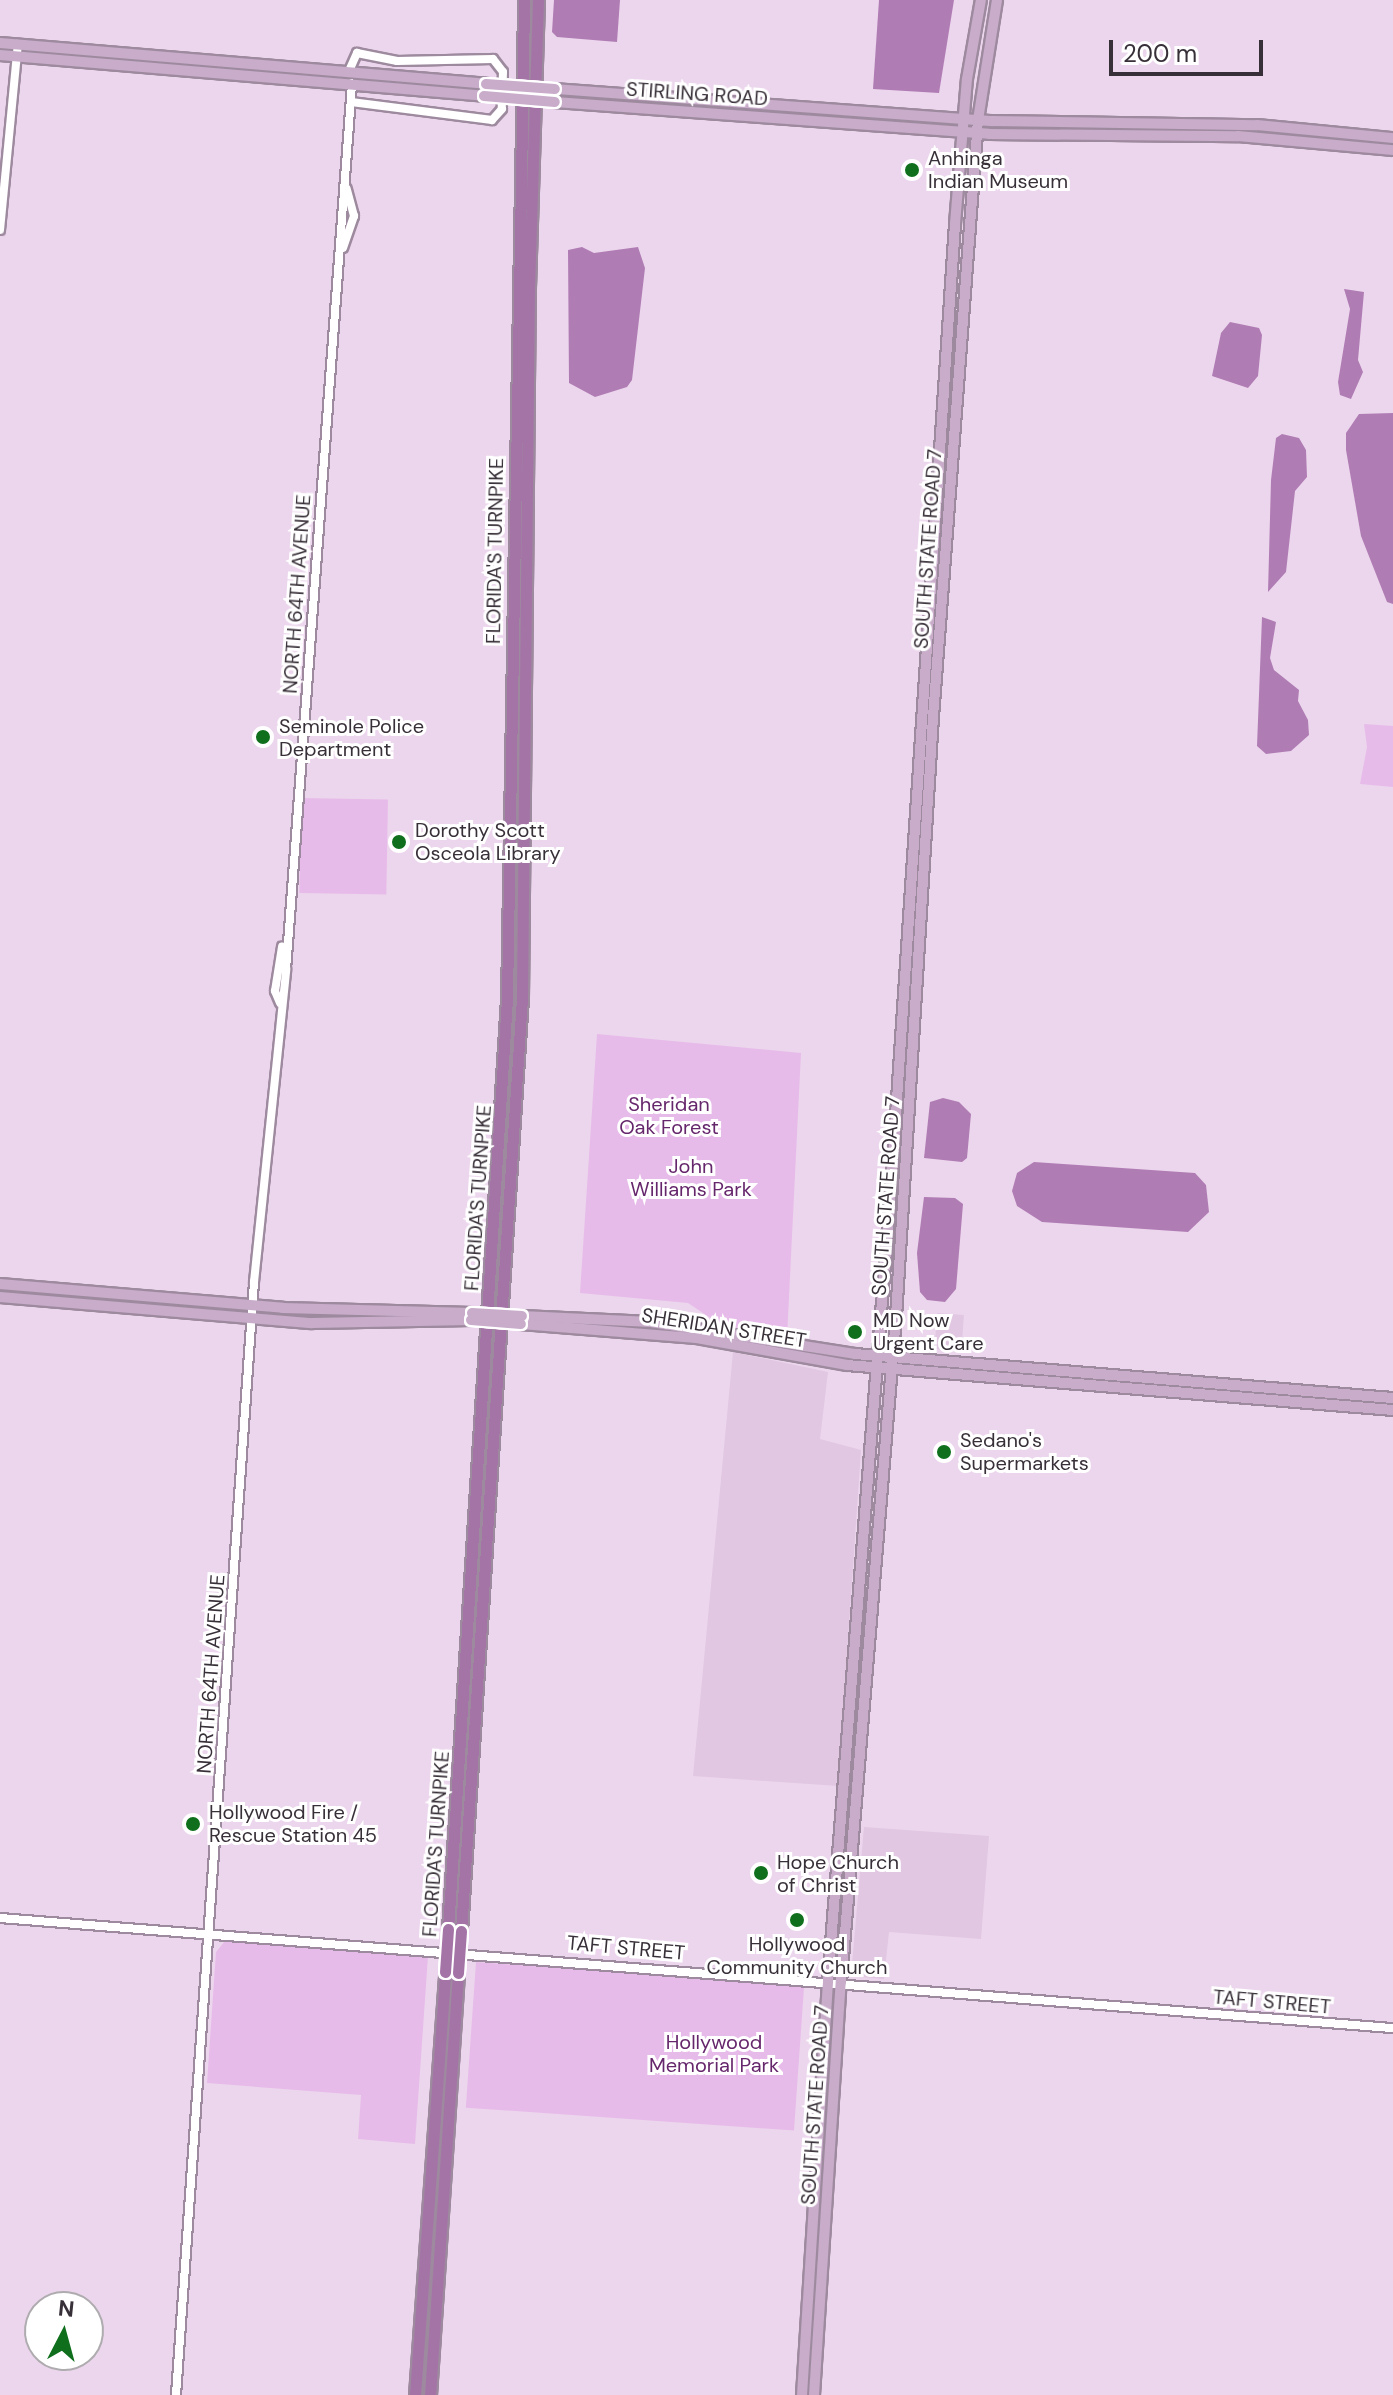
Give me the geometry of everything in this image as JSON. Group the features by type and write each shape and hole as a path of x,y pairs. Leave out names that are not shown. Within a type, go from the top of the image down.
{"highway":[{"name":"FLORIDA'S TURNPIKE","path":"430,2395 451,1973 448,1929 507,998 515,272 524,0"},
{"name":"FLORIDA'S TURNPIKE","path":"415,2395 451,1973 461,1931 522,997 529,272 538,0"}],"main road":[{"name":"SOUTH STATE ROAD 7","path":"802,2395 828,1981 894,1157 963,118 981,0"},
{"name":"SOUTH STATE ROAD 7","path":"814,2395 841,1982 893,1363 945,564 978,120 997,0"},
{"name":"STIRLING ROAD","path":"0,43 17,50 555,102 977,134 1277,138 1393,150"},
{"name":"STIRLING ROAD","path":"0,55 17,50 349,71 978,120 1257,125 1393,138"},
{"path":"1124,135 1140,122"},
{"path":"950,306 963,323"},
{"path":"942,433 954,444"},
{"path":"934,549 945,564"},
{"path":"894,1157 906,1181"},
{"name":"SHERIDAN STREET","path":"0,1284 253,1312"},
{"name":"SHERIDAN STREET","path":"0,1297 253,1312 651,1322 878,1362 1393,1398"},
{"name":"SHERIDAN STREET","path":"893,1363 1393,1410"},
{"path":"867,1504 881,1515"},
{"path":"856,1658 867,1674"},
{"path":"852,1701 863,1715"},
{"path":"843,1806 854,1819"},
{"path":"841,1835 852,1846"},
{"path":"820,2122 833,2137"},
{"path":"813,2215 825,2229"}],"street":[{"path":"0,230 17,50"},
{"path":"349,71 353,54 397,61 493,59 503,72 502,109 487,120 351,102"},
{"name":"NORTH 64TH AVENUE","path":"176,2395 253,1312 280,1003 286,970 285,938 341,253 354,216 345,178 352,83"},
{"name":"TAFT STREET","path":"0,1918 209,1932 1393,2028"}],"shaded area":[{"path":"554,0 620,0 617,42 557,37 552,32"},
{"path":"879,0 954,0 939,93 873,89"},
{"path":"582,247 594,253 638,247 645,268 632,380 627,387 595,397 569,383 568,250"},
{"path":"1344,289 1364,292 1358,360 1363,372 1351,399 1340,395 1338,382 1350,309"},
{"path":"1230,322 1259,328 1262,335 1258,376 1248,388 1212,376 1221,333"},
{"path":"1393,413 1393,604 1387,602 1361,536 1346,450 1346,433 1359,414"},
{"path":"1282,434 1299,438 1306,450 1307,477 1295,491 1286,572 1268,592 1271,480 1276,438"},
{"path":"1262,617 1276,622 1270,658 1274,670 1299,690 1298,701 1308,720 1309,735 1291,751 1266,754 1257,746"},
{"path":"943,1098 959,1102 971,1114 967,1158 962,1162 924,1158 930,1102"},
{"path":"1034,1162 1195,1173 1206,1185 1209,1212 1188,1232 1042,1222 1017,1206 1012,1191 1017,1173"},
{"path":"924,1197 955,1198 963,1204 956,1289 945,1302 927,1300 920,1292 917,1253"},
{"path":"937,1313 964,1315 961,1351 934,1349"},
{"path":"733,1352 828,1372 820,1439 861,1450 838,1786 693,1776"},
{"path":"864,1827 989,1836 981,1939 889,1932 884,1979 851,1976"}],"green space":[{"path":"1364,724 1393,726 1393,787 1360,784 1367,747"},
{"path":"301,798 388,800 386,895 299,893"},
{"name":"John Williams Park","path":"597,1034 801,1053 787,1338 721,1325 688,1303 580,1293"},
{"path":"225,1941 428,1956 415,2144 358,2139 361,2095 207,2083 216,1952"},
{"name":"Hollywood Memorial Park","path":"476,1962 804,1985 794,2131 466,2108"}],"place":[{"name":"Anhinga Indian Museum","path":"912,170"},
{"name":"Seminole Police Department","path":"263,737"},
{"name":"Dorothy Scott Osceola Library","path":"399,842"},
{"name":"MD Now Urgent Care","path":"855,1332"},
{"name":"Sedano's Supermarkets","path":"944,1452"},
{"name":"Hollywood Fire / Rescue Station 45","path":"193,1824"},
{"name":"Hope Church of Christ","path":"761,1873"},
{"name":"Hollywood Community Church","path":"797,1920"}],"park label":[{"name":"Sheridan Oak Forest","path":"669,1116"}]}
